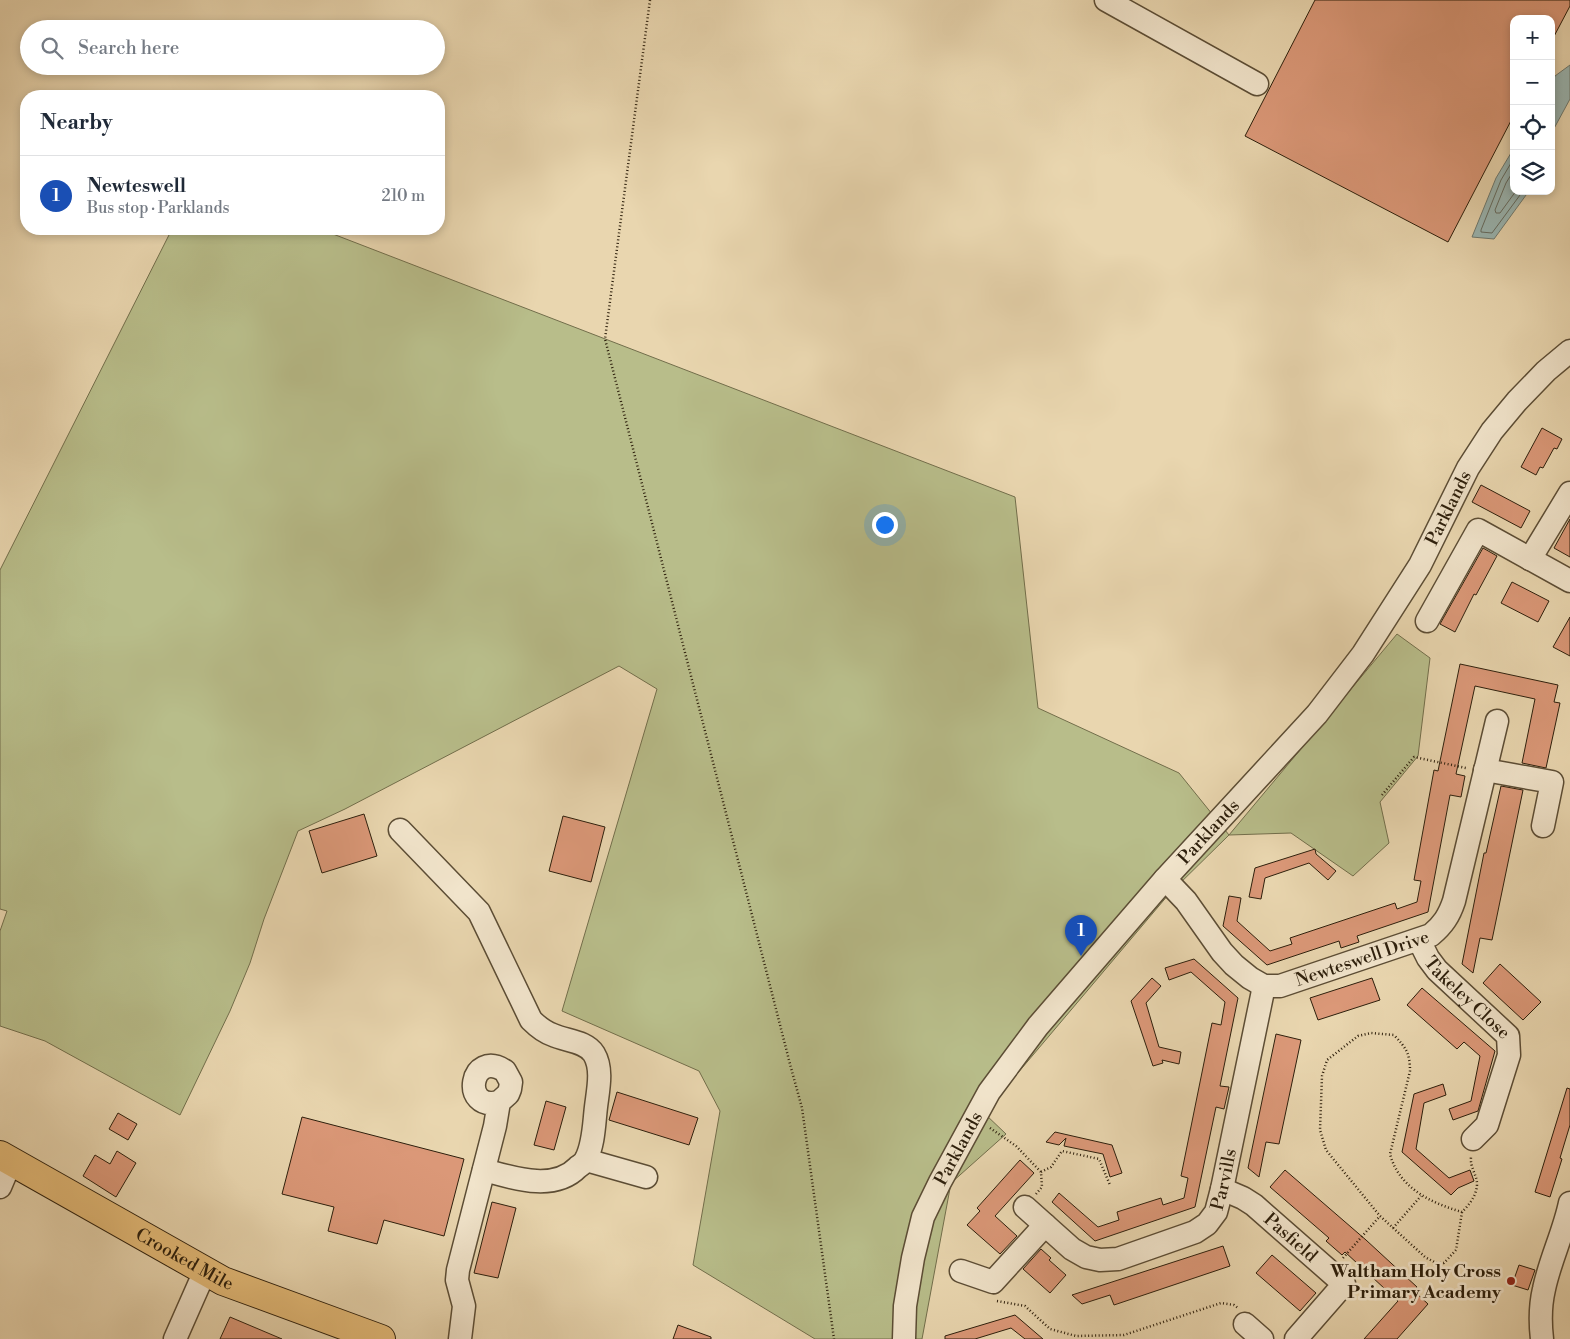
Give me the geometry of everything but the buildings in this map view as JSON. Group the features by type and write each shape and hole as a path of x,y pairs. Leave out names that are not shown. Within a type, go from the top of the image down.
{"main road":[{"name":"Crooked Mile","path":"5,1158 223,1281 381,1339"}],"street":[{"path":"1106,0 1138,8 1256,84"},
{"name":"Parklands","path":"904,1339 905,1306 913,1258 923,1217 989,1092 1038,1026 1165,879 1318,714 1363,654 1420,565 1468,468 1492,431 1546,371 1570,350"},
{"path":"1530,559 1570,493"},
{"path":"1427,621 1478,530 1570,581"},
{"name":"Newteswell Drive","path":"1264,986 1280,986 1419,940 1431,935 1442,925 1450,913 1497,721"},
{"path":"1485,770 1552,782 1543,826"},
{"path":"400,830 479,912 531,1020 540,1029 554,1036 587,1047 594,1055 600,1074 593,1136 586,1160 574,1172 560,1179 550,1181 514,1178 484,1170"},
{"path":"1165,879 1186,901 1222,952 1250,978 1264,986"},
{"name":"Takeley Close","path":"1419,940 1428,958 1437,970 1508,1036 1509,1055 1487,1125 1473,1139"},
{"name":"Parvills","path":"1025,1207 1072,1249 1086,1257 1100,1260 1118,1259 1195,1232 1206,1224 1216,1212 1222,1189 1264,986"},
{"path":"460,1339 464,1306 457,1280 458,1270 495,1126 499,1102"},
{"path":"0,1187 5,1158"},
{"path":"586,1160 646,1177"},
{"name":"Pasfield","path":"1222,1189 1254,1205 1344,1284 1296,1339"},
{"path":"1542,1339 1540,1318 1544,1288 1568,1211"},
{"path":"961,1271 993,1282 1045,1225"},
{"path":"175,1339 205,1271"}],"path":[{"path":"650,0 605,339 802,1108 834,1339"},
{"path":"1382,795 1414,757 1470,769 1485,770"},
{"path":"1462,1212 1440,1206 1421,1196 1404,1180 1394,1167 1390,1154 1410,1071 1410,1057 1403,1044 1394,1035 1371,1033 1358,1036 1327,1060 1322,1076 1320,1130 1326,1150 1380,1216 1425,1257 1436,1263 1444,1263 1456,1250 1462,1212 1471,1202 1477,1184 1470,1164 1473,1139"},
{"path":"974,1118 1016,1146 1041,1172 1042,1187 1025,1207"},
{"path":"1041,1172 1050,1167 1062,1151 1099,1159 1110,1185"},
{"path":"1393,1228 1421,1196"},
{"path":"1331,1272 1380,1216"},
{"path":"993,1282 994,1301 1024,1306 1050,1328 1076,1336 1124,1335 1221,1304 1234,1305 1246,1315 1253,1332"}],"green space":[{"path":"169,235 336,235 1015,497 1038,708 1179,773 1229,835 1169,894 984,1113 1006,1134 951,1183 922,1339 815,1339 693,1265 720,1111 699,1071 562,1011 657,689 619,666 345,809 298,831 264,919 250,963 230,1011 180,1115 45,1041 0,1026 0,931 7,911 0,909 0,570"},
{"path":"1397,634 1430,658 1418,756 1380,802 1389,843 1353,876 1291,833 1229,835"}],"water":[{"path":"1570,65 1570,99 1555,127 1555,105 1555,76"},
{"path":"1510,155 1510,195 1526,195 1494,239 1472,237 1496,178"}],"place":[{"name":"Newteswell","path":"1081,956"},
{"name":"Waltham Holy Cross Primary Academy","path":"1511,1281"}]}
